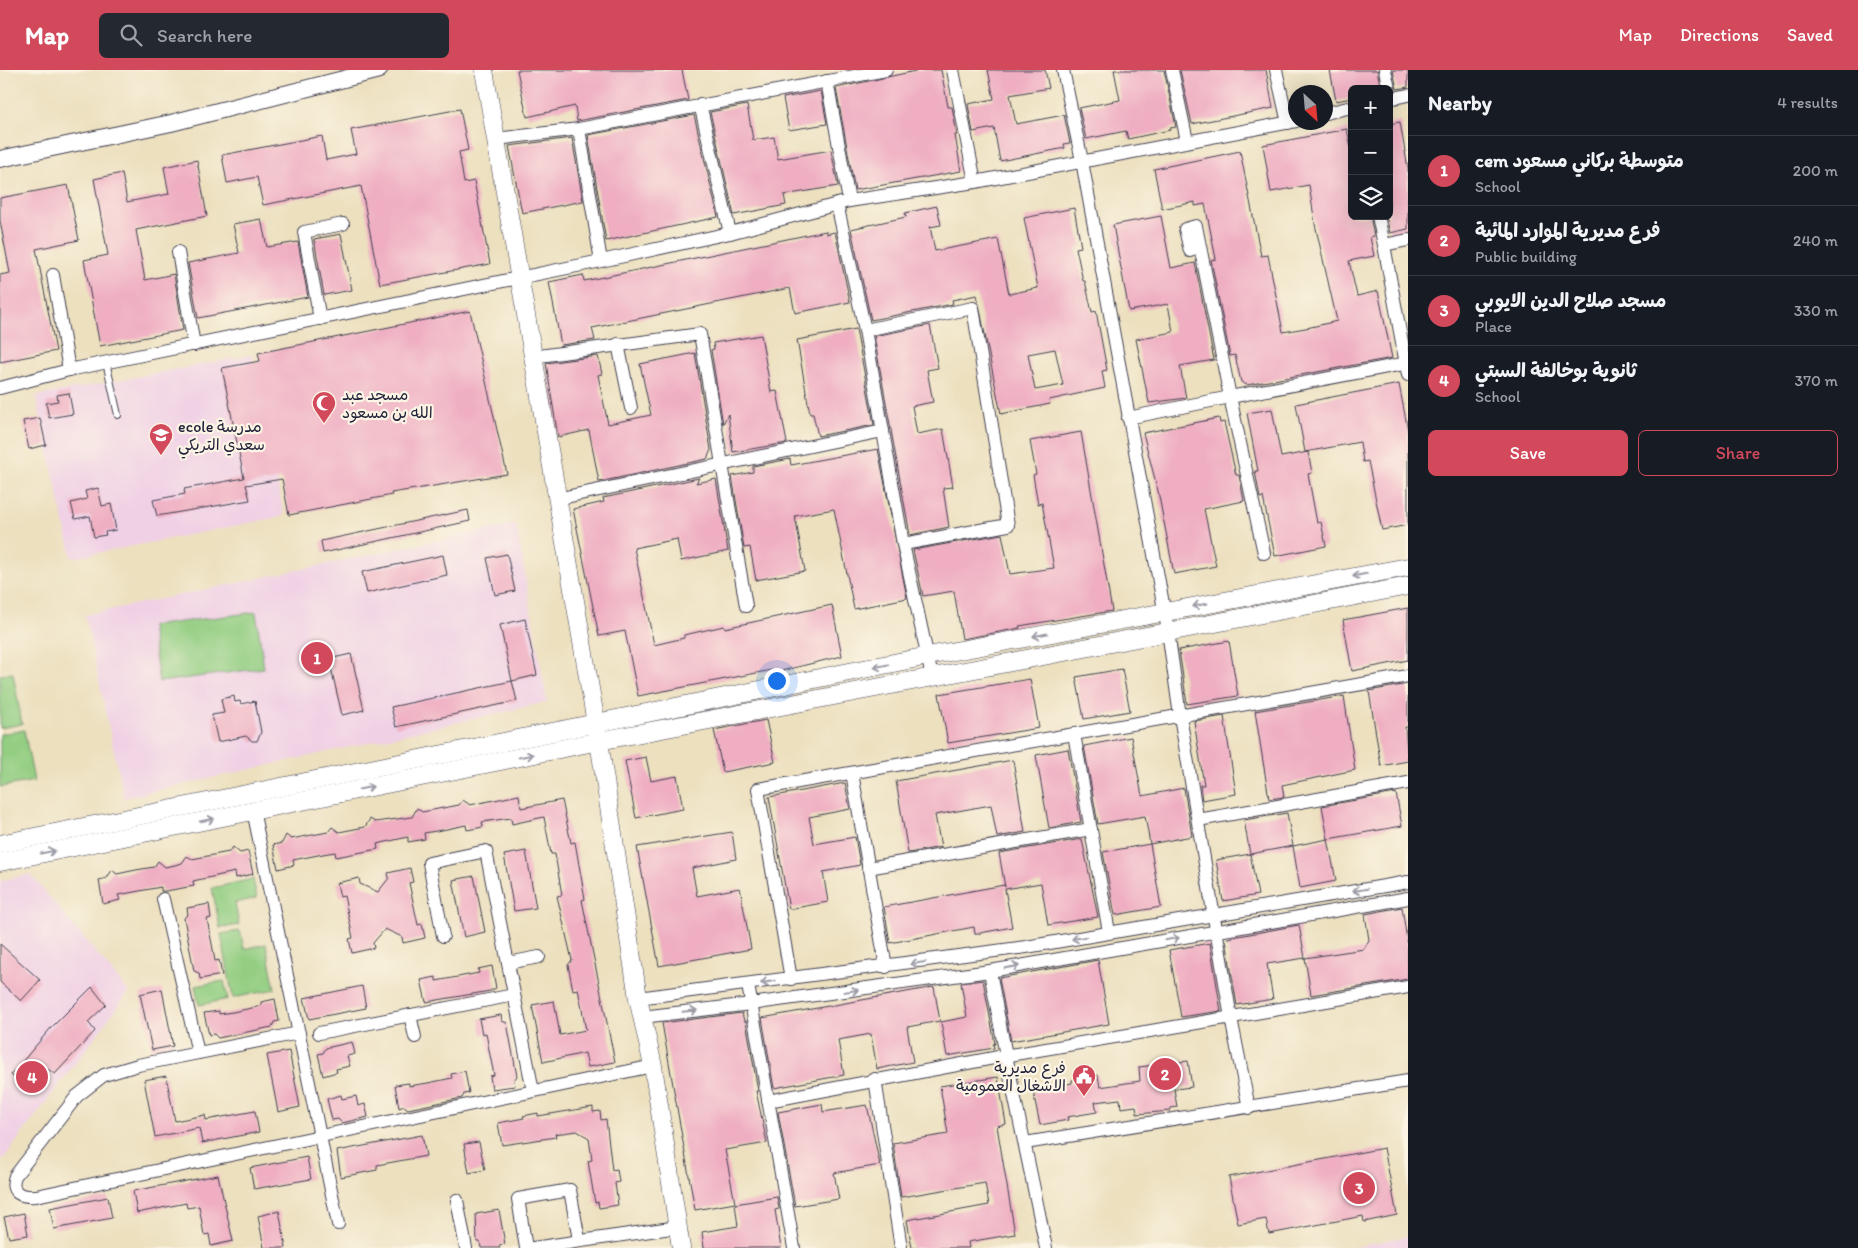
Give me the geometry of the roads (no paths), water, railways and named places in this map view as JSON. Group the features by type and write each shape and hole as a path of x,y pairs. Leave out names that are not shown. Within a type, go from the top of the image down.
{"main road":[{"path":"484,70 597,733 638,998 653,1066 681,1248"},
{"path":"0,862 253,810 928,656 1408,567"},
{"path":"0,844 597,733 932,677 1408,586"}],"street":[{"path":"0,159 171,123 379,70"},
{"path":"496,140 579,129 700,104 886,70"},
{"path":"953,70 976,182"},
{"path":"1063,70 1082,161 1165,612 1180,716 1230,1018 1249,1108"},
{"path":"1172,70 1188,142"},
{"path":"1276,70 1288,109"},
{"path":"1385,70 1387,85"},
{"path":"827,81 843,203 864,330 903,544 932,677"},
{"path":"1393,95 1408,95"},
{"path":"700,104 730,233"},
{"path":"1333,111 1348,108"},
{"path":"0,388 106,362 520,278 730,233 843,203 976,182 1288,123"},
{"path":"579,129 601,261"},
{"path":"1128,418 1230,397 1407,367 1379,220"},
{"path":"320,319 304,232 343,224"},
{"path":"1190,251 1185,229 1196,226 1230,397 1264,553"},
{"path":"1384,245 1408,240"},
{"path":"178,252 194,345"},
{"path":"53,275 69,370"},
{"path":"864,330 973,308 1008,525 903,544"},
{"path":"532,357 700,334 746,606"},
{"path":"618,344 631,408"},
{"path":"556,499 883,431"},
{"path":"791,978 758,789 1408,676"},
{"path":"1074,734 1109,932"},
{"path":"852,773 886,967"},
{"path":"1198,820 1408,783"},
{"path":"253,810 338,1224"},
{"path":"868,868 1090,829"},
{"path":"443,936 429,863 486,851 533,1091"},
{"path":"638,998 886,967 1026,947 1408,882"},
{"path":"642,1017 990,971 1408,898"},
{"path":"163,899 198,1054"},
{"path":"508,963 539,957"},
{"path":"990,971 1004,1056 1026,1143 1046,1248"},
{"path":"748,985 794,1248"},
{"path":"768,1101 875,1079 1004,1056 1408,988"},
{"path":"319,1033 514,995"},
{"path":"410,1015 414,1037"},
{"path":"299,1033 138,1065 104,1075 77,1096 15,1176 12,1187 14,1192 24,1197 36,1196 653,1066"},
{"path":"875,1079 902,1248"},
{"path":"1026,1143 1408,1081"},
{"path":"526,1248 518,1199 570,1190 579,1240"},
{"path":"457,1200 466,1248"},
{"path":"533,1248 678,1227"}],"lane":[{"path":"106,362 118,415"}],"place":[{"name":"مسجد عبد الله بن مسعود","path":"324,424"},
{"name":"ecole مدرسة سعدي التريكي","path":"161,456"},
{"name":"cem متوسطة بركاني مسعود","path":"317,658"},
{"name":"فرع مديرية الموارد المائية","path":"1165,1074"},
{"name":"ثانوية بوخالفة السبتي","path":"32,1077"},
{"name":"فرع مديرية الاشغال العمومية","path":"1084,1097"},
{"name":"مسجد صلاح الدين الايوبي","path":"1359,1188"}]}
